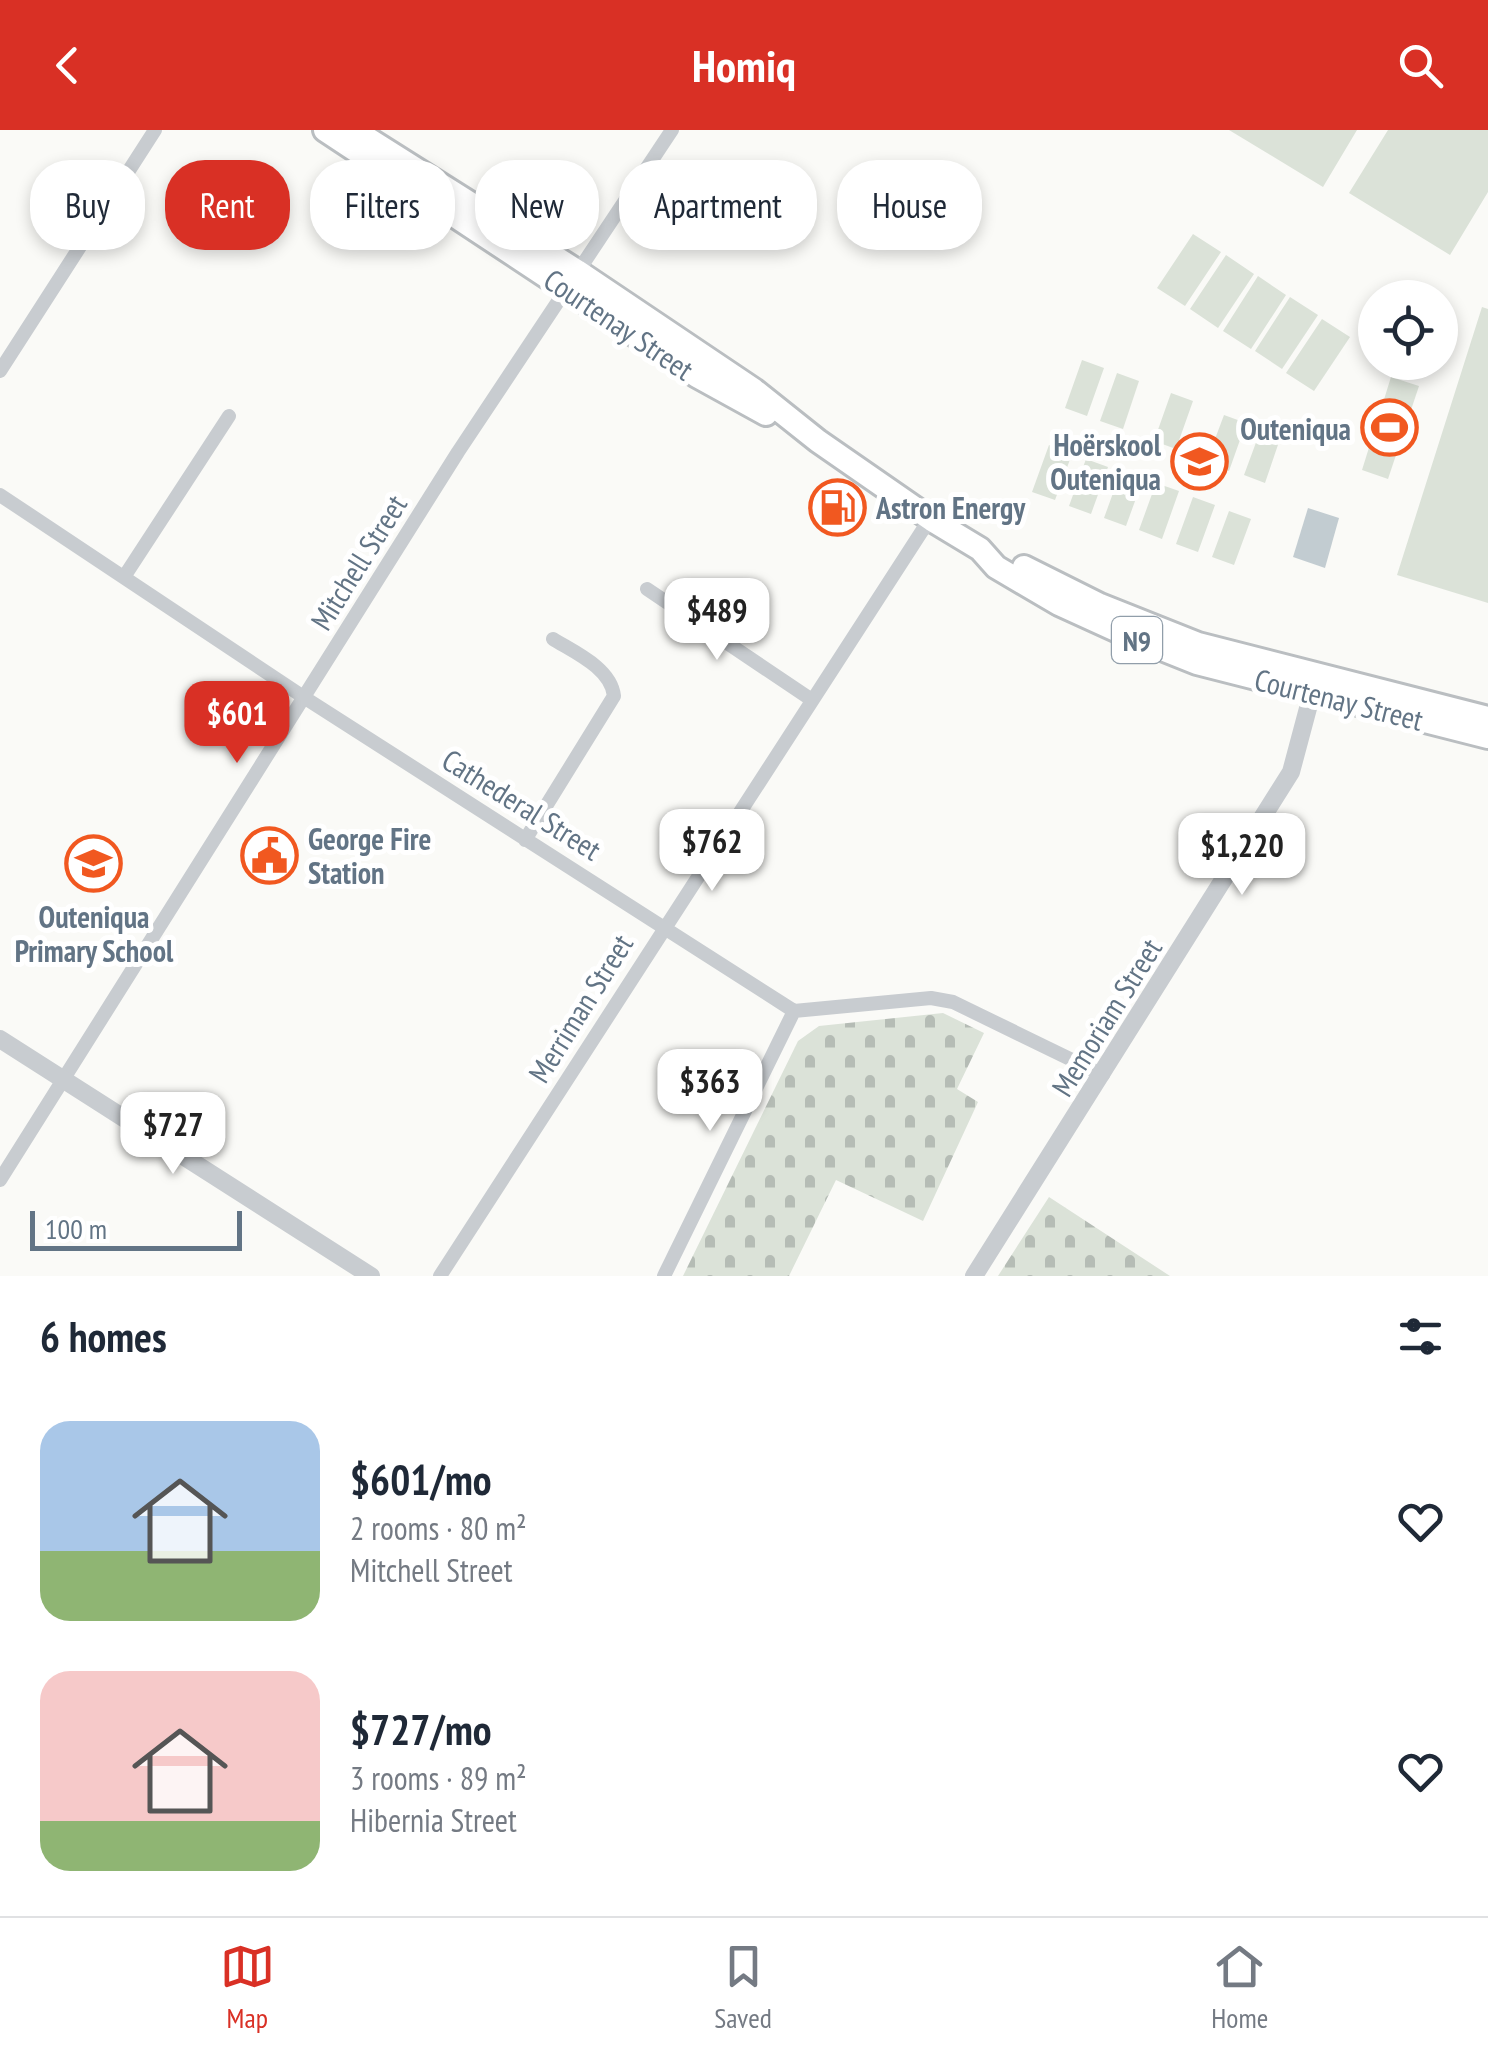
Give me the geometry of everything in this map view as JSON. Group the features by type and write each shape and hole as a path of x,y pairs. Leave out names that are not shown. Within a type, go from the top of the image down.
{"highway":[{"name":"Courtenay Street","path":"326,130 572,280"},
{"name":"Courtenay Street","path":"354,130 572,280 697,376 818,441 980,549 999,553 1074,593 1172,634 1488,737"},
{"name":"Courtenay Street","path":"1314,682 1488,718"}],"street":[{"path":"0,370 155,130"},
{"name":"Mitchell Street","path":"0,1180 458,452 672,130"},
{"path":"124,577 229,416"},
{"name":"Cathederal Street","path":"0,495 306,698 794,1011"},
{"name":"Merriman Street","path":"440,1276 932,520"},
{"path":"647,589 812,700"},
{"path":"525,840 614,696 604,673 553,638"},
{"name":"Memoriam Street","path":"974,1276 1290,772 1314,682"},
{"path":"664,1276 794,1011 931,998 953,1002 1102,1076"},
{"path":"0,1039 371,1276"}],"green space":[{"path":"1229,130 1357,130 1323,187"},
{"path":"1388,130 1488,130 1488,192 1450,255 1349,193"},
{"path":"1193,234 1221,252 1185,306 1157,288"},
{"path":"1226,255 1254,274 1218,328 1190,309"},
{"path":"1258,276 1286,295 1251,349 1223,331"},
{"path":"1290,297 1318,315 1282,369 1255,351"},
{"path":"1482,307 1488,309 1488,603 1397,575"},
{"path":"1322,319 1350,337 1314,391 1286,373"},
{"path":"1082,360 1104,368 1087,416 1065,408"},
{"path":"1117,373 1139,381 1123,429 1100,421"},
{"name":"Outeniqua","path":"1390,380 1419,386 1388,479 1362,470"},
{"path":"1171,393 1193,401 1176,449 1154,441"},
{"path":"1224,415 1246,423 1229,471 1206,463"},
{"path":"1261,429 1281,436 1265,483 1244,475"},
{"path":"1049,445 1072,454 1055,500 1032,492"},
{"path":"1086,459 1108,467 1091,514 1069,506"},
{"path":"1121,471 1143,479 1126,526 1104,518"},
{"path":"1156,483 1179,491 1162,539 1139,530"},
{"path":"1193,497 1215,505 1198,552 1176,544"},
{"path":"1229,511 1251,519 1234,565 1212,557"},
{"path":"943,1013 984,1033 957,1089 978,1102 923,1221 836,1180 789,1276 683,1276 798,1041 819,1026"},
{"path":"1049,1197 1170,1276 998,1276"}],"shaded area":[{"name":"Outeniqua","path":"1308,508 1339,518 1325,568 1293,557"}],"place":[{"name":"Outeniqua","path":"1390,428"},
{"name":"Hoërskool Outeniqua","path":"1200,461"},
{"name":"Astron Energy","path":"837,507"},
{"name":"George Fire Station","path":"269,855"},
{"name":"Outeniqua Primary School","path":"94,863"}]}
